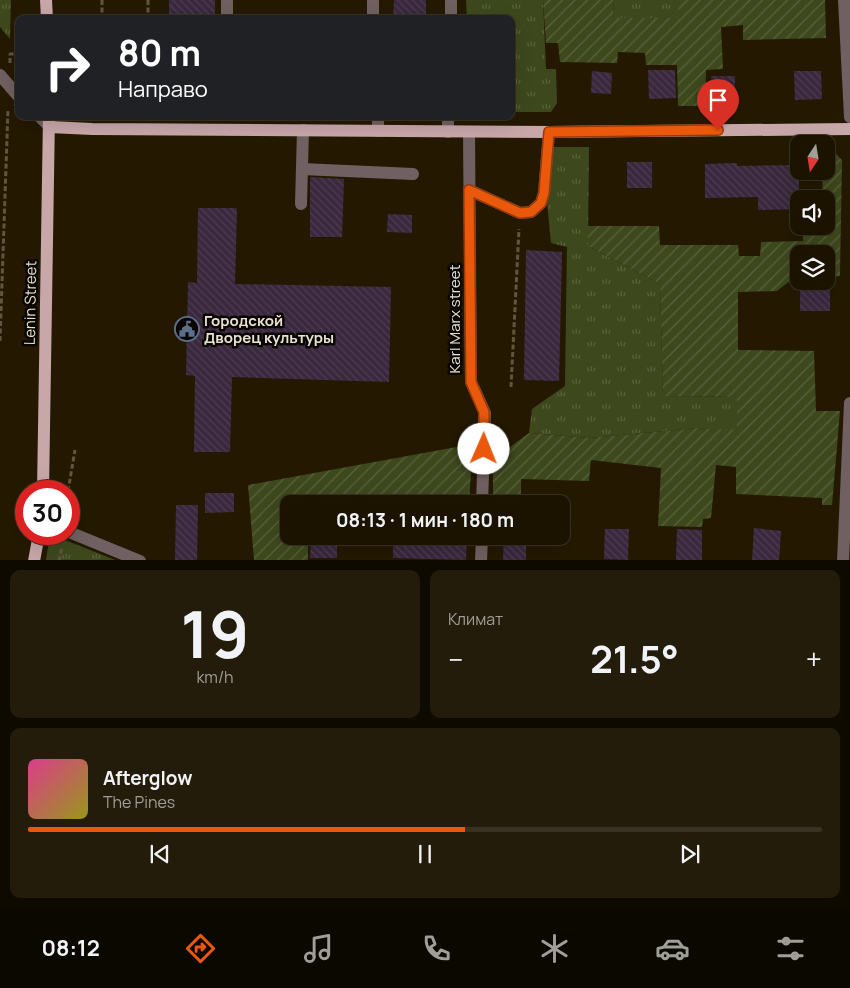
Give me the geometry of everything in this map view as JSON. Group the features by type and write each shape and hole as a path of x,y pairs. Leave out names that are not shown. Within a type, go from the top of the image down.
{"main road":[{"path":"46,0 47,15"},
{"path":"50,122 92,129 448,132 850,129"},
{"name":"Lenin Street","path":"43,480 50,122"},
{"path":"34,560 37,545"}],"street":[{"path":"227,15 228,0"},
{"path":"372,0 373,15"},
{"path":"451,0 451,15"},
{"path":"844,0 850,117"},
{"path":"0,75 15,93"},
{"path":"378,120 378,131"},
{"path":"448,120 448,132"},
{"path":"301,204 303,130"},
{"name":"Karl Marx street","path":"469,132 471,382 484,412 482,495"},
{"path":"469,190 520,213 531,212 541,203 544,193 549,132"},
{"path":"302,169 413,174"},
{"path":"843,560 850,403"},
{"path":"80,536 140,560"},
{"path":"481,560 482,545"}],"path":[{"path":"102,0 102,15"},
{"path":"148,0 148,15"},
{"path":"0,341 10,54 15,54"},
{"path":"511,387 520,213"},
{"path":"70,480 75,450"}],"green space":[{"path":"0,0 11,0 10,39 0,27"},
{"path":"466,0 543,0 546,69 556,69 557,103 551,112 515,112 515,15 467,15"},
{"path":"543,0 613,0 614,18 678,18 679,0 825,0 826,38 743,40 743,25 721,27 723,69 706,70 705,106 678,106 677,65 646,65 645,53 618,52 617,63 560,62 558,43 546,43"},
{"path":"613,0 679,0 679,18 614,18"},
{"path":"551,147 589,147 588,246 660,284 663,396 737,397 737,431 697,428 589,438 529,433 532,409 565,386 567,247 551,243 547,202"},
{"path":"835,153 842,160 840,276 835,276 835,245 790,245 790,281 777,291 738,292 738,350 814,351 816,411 840,411 832,505 822,505 822,498 736,494 736,467 716,465 711,518 703,519 702,527 658,526 661,468 591,460 589,481 521,479 521,495 493,495 493,473 498,456 529,433 589,438 697,428 737,430 737,397 663,396 660,284 588,246 588,226 659,226 660,245 738,245 739,256 760,256 761,242 803,241 803,235 835,235 835,190 823,190 822,180 835,180"},
{"path":"473,444 469,495 280,495 280,545 308,545 308,560 254,560 248,485"},
{"path":"48,545 78,545 115,560 46,560"}],"building":[{"path":"169,0 215,0 215,15 169,15"},
{"path":"394,0 426,0 426,15 393,15"},
{"path":"648,70 675,70 676,98 649,99"},
{"path":"592,71 612,73 611,94 591,93"},
{"path":"794,71 821,71 822,99 795,100"},
{"path":"711,76 735,76 735,101 711,101"},
{"path":"627,162 652,162 652,188 627,188"},
{"path":"737,163 737,166 790,165 790,180 799,180 799,190 790,190 790,209 758,210 758,197 705,198 705,164"},
{"path":"310,177 344,179 342,237 310,237"},
{"path":"198,208 237,208 235,284 391,287 389,382 232,377 230,452 194,452 195,376 186,375 188,282 197,283"},
{"path":"388,214 412,215 412,233 387,232"},
{"path":"526,250 562,252 559,381 524,380"},
{"path":"800,290 830,290 830,311 800,311"},
{"path":"205,493 234,493 234,512 205,513"},
{"path":"176,505 198,505 197,560 175,560"},
{"path":"754,528 781,531 779,560 752,560"},
{"path":"605,529 629,529 628,560 604,559"},
{"path":"677,529 702,530 702,560 676,560"},
{"path":"311,545 337,545 337,558 310,558"},
{"path":"393,545 467,545 466,560 393,558"},
{"path":"504,545 526,545 526,560 503,560"}],"place":[{"name":"Городской Дворец культуры","path":"187,329"}],"route":[{"path":"484,449 484,412 471,382 469,190 520,213 531,212 541,203 544,193 549,132 718,130"}]}
